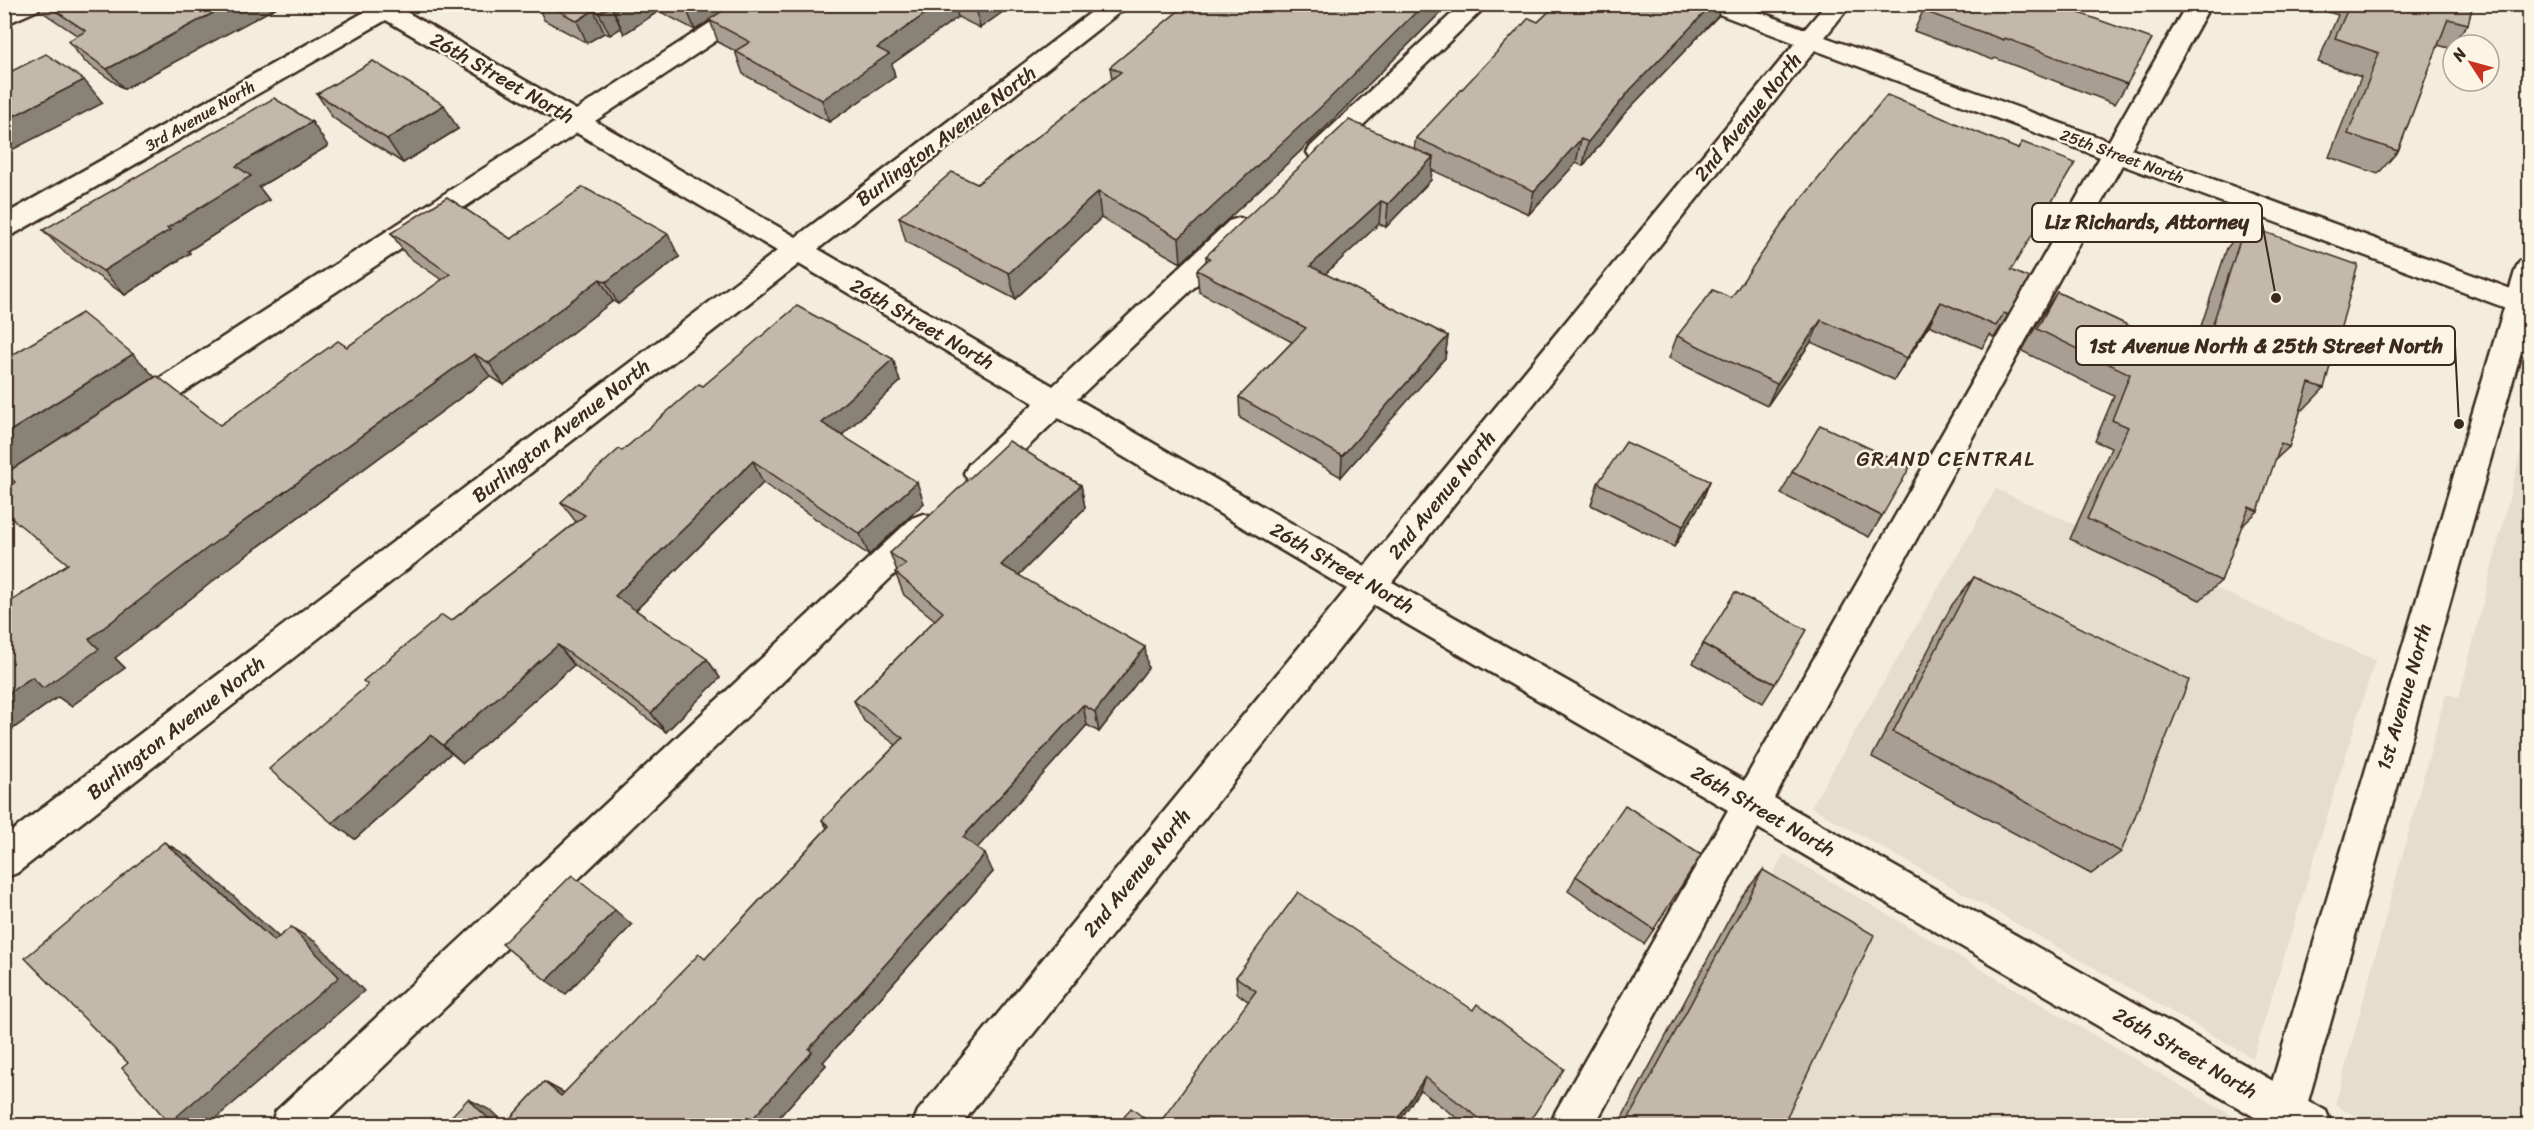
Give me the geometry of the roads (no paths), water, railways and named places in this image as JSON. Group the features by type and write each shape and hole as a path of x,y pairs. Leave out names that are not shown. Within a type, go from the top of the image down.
{"street":[{"path":"4,18 32,4"},
{"path":"115,422 756,4"},
{"name":"Burlington Avenue North","path":"4,860 1118,4"},
{"path":"1296,175 1476,4"},
{"name":"25th Street North","path":"1714,4 2115,154 2526,292"},
{"name":"2nd Avenue North","path":"933,1125 1839,4"},
{"path":"1571,1125 2199,4"},
{"name":"26th Street North","path":"386,6 576,122 2292,1120"},
{"name":"3rd Avenue North","path":"4,227 386,6"},
{"path":"291,1125 1262,207"},
{"name":"1st Avenue North","path":"2292,1120 2526,292"}],"place":[{"name":"Liz Richards, Attorney","path":"2276,298"},
{"name":"1st Avenue North & 25th Street North","path":"2459,424"}],"district":[{"name":"GRAND CENTRAL","path":"1946,459"}]}
